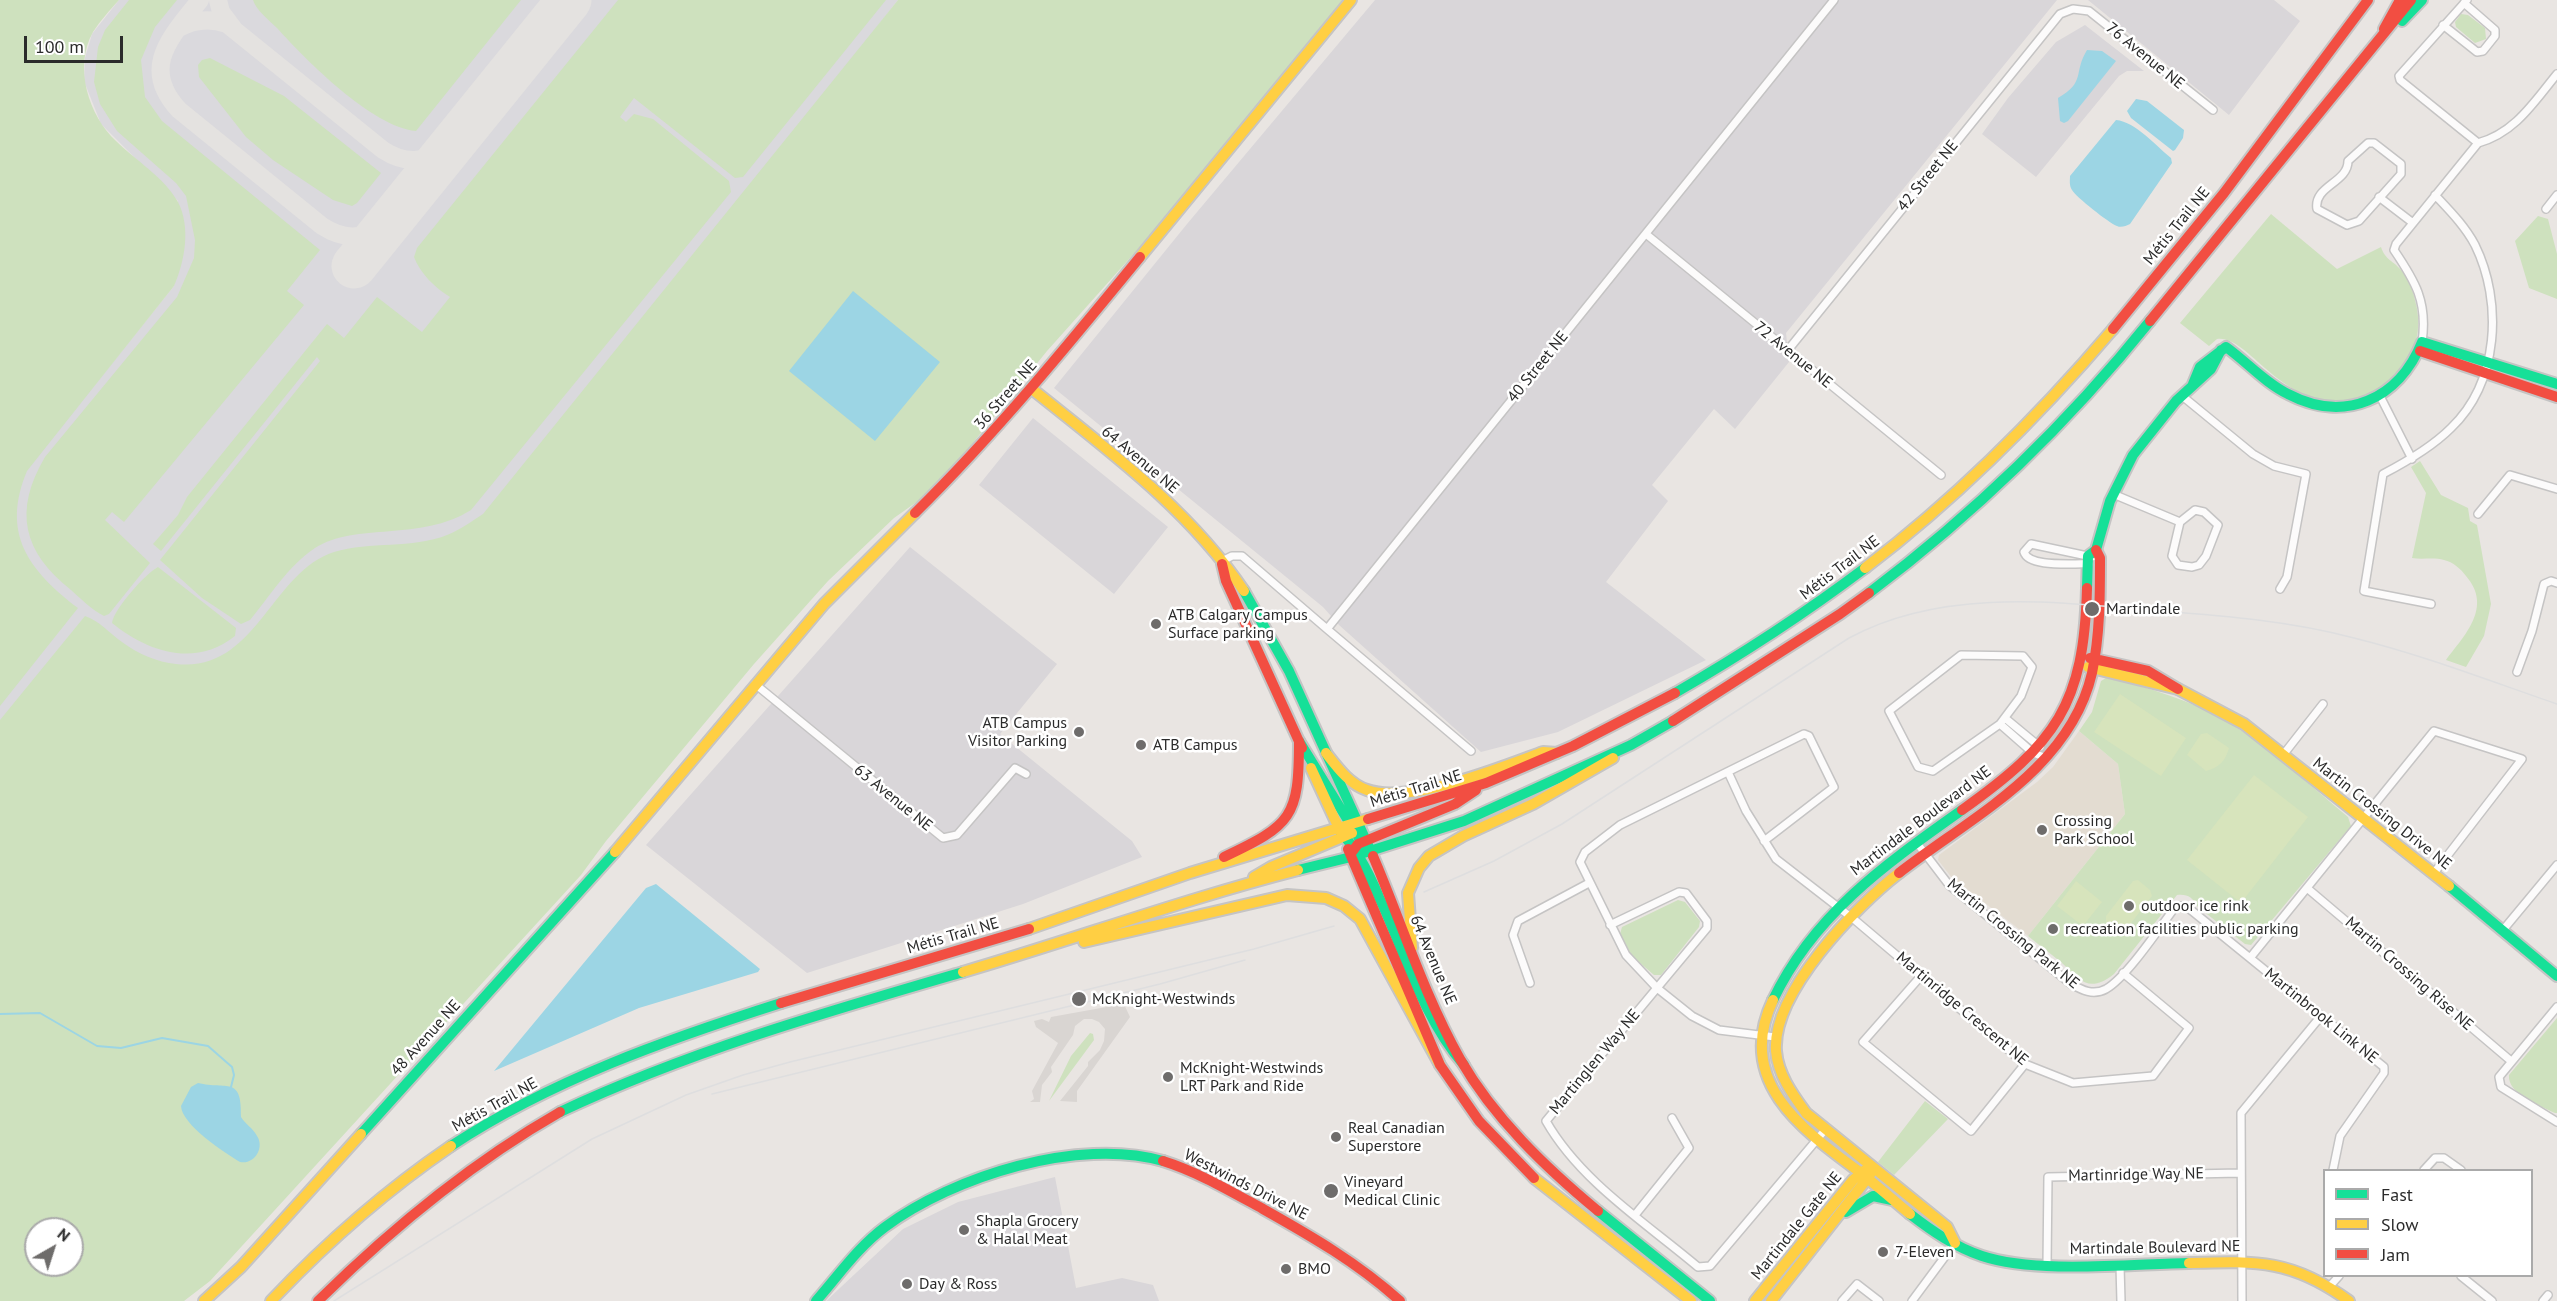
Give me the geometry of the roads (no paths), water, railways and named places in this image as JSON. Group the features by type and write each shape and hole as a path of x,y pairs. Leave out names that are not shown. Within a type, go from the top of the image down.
{"main road":[{"name":"36 Street NE","path":"665,791 824,604 914,518 1032,389 1350,0"},
{"path":"2319,62 2362,0"},
{"name":"Métis Trail NE","path":"271,1301 351,1223 414,1173 487,1124 601,1068 701,1030 869,976 1003,937 1190,873 1349,831 1486,783 1610,728 1726,664 1821,603 1936,512 2018,434 2097,349 2264,140 2319,62 2368,0"},
{"path":"2380,38 2389,16 2400,0"},
{"path":"318,1301 377,1243 504,1145 559,1112 614,1087 771,1028 1066,942 1361,849 1464,821 1630,745 1701,705 1840,614 1934,542 2015,470 2068,418 2113,367 2411,0"},
{"path":"2380,38 2400,23 2422,0"},
{"path":"2421,346 2488,368 2557,397"},
{"name":"Martindale Boulevard NE","path":"2349,1301 2330,1286 2302,1272 2272,1263 2047,1265 1996,1260 1936,1235 1816,1140 1791,1117 1776,1095 1767,1076 1760,1037 1772,998 1788,972 1838,908 1871,873 1917,843 2036,750 2063,714 2083,661 2094,558 2102,523 2113,494 2132,457 2181,395 2193,384 2193,376 2214,352 2226,347 2286,394 2313,406 2345,407 2381,398 2402,379 2421,346"},
{"path":"2488,368 2557,384"},
{"name":"64 Avenue NE","path":"1032,389 1168,503 1222,561 1266,626 1326,753 1349,831"},
{"name":"Martindale Boulevard NE","path":"1956,1243 1947,1227 1825,1130 1788,1090 1779,1069 1774,1037 1780,1013 1793,991 1850,917 1876,890 1926,855 2047,758 2076,718 2096,664 2094,558"},
{"name":"64 Avenue NE","path":"1222,561 1226,581 1299,741 1361,849 1412,948 1429,992 1464,1065 1500,1116 1541,1162 1710,1301"},
{"name":"Martin Crossing Drive NE","path":"2083,661 2178,689 2223,710 2434,873 2557,976"},
{"path":"1190,873 1267,837 1282,826 1295,808 1299,776 1299,741"},
{"path":"1412,948 1408,893 1419,868 1429,856 1463,836 1533,804 1601,767 1630,745"},
{"path":"1326,753 1348,778 1360,786 1374,792 1397,792 1457,780 1543,752 1557,753"},
{"path":"1361,849 1455,804 1486,783"},
{"name":"48 Avenue NE","path":"204,1301 241,1267 610,858 665,791"},
{"path":"1244,884 1271,867 1349,831 1361,849 1436,1024 1450,1049 1464,1065"},
{"name":"64 Avenue NE","path":"1361,849 1440,1065 1479,1121 1528,1173 1691,1301"},
{"path":"1066,942 1090,942 1287,895 1308,893 1333,898 1360,919 1440,1065"},
{"name":"Westwinds Drive NE","path":"816,1301 883,1229 945,1190 982,1177 1049,1161 1107,1154 1165,1162 1216,1183 1335,1248 1400,1301"},
{"name":"Martindale Gate NE","path":"1755,1301 1873,1166"},
{"name":"Martindale Gate NE","path":"1772,1301 1838,1218 1864,1176"},
{"path":"1838,1218 1873,1196 1895,1201"},
{"path":"1745,1301 1770,1282"}],"street":[{"name":"40 Street NE","path":"1327,629 1834,0"},
{"path":"2443,24 2477,52 2483,51 2495,36 2495,30 2465,2 2443,24 2400,72 2400,80 2478,143"},
{"name":"76 Avenue NE","path":"2073,9 2089,11 2213,110"},
{"name":"42 Street NE","path":"1788,351 2060,14 2073,9"},
{"path":"2421,346 2423,309 2416,283 2394,250 2396,244 2478,143 2497,138 2519,121 2557,74"},
{"path":"2368,142 2374,143 2401,164 2401,174 2379,196 2354,225 2347,225 2317,209 2317,200 2330,183 2348,169 2349,161 2368,142"},
{"path":"2431,604 2364,591 2383,474 2412,459 2453,426 2471,403 2488,368 2492,318 2486,272 2474,243 2458,219 2435,195"},
{"path":"2546,208 2557,195"},
{"path":"2379,196 2413,223"},
{"name":"72 Avenue NE","path":"1646,234 1941,476"},
{"path":"2181,395 2253,454 2274,466 2306,474 2287,577 2280,589"},
{"path":"2381,398 2412,459"},
{"path":"2478,514 2510,475 2557,489"},
{"path":"2113,494 2180,522"},
{"path":"2195,510 2204,512 2217,525 2206,556 2199,565 2192,567 2178,565 2172,556 2180,522 2195,510"},
{"path":"2031,544 2094,558 2038,563 2026,557 2024,552 2031,544"},
{"path":"1222,561 1232,556 1242,556 1471,751"},
{"path":"2517,672 2532,631 2544,584 2551,580 2557,583"},
{"path":"1961,655 2023,656 2032,667 2021,696 2005,718 2000,724 1933,771 1918,767 1889,711 1961,655"},
{"name":"63 Avenue NE","path":"755,684 943,838 957,835 1015,768 1026,774"},
{"path":"2283,755 2323,704"},
{"path":"2005,718 2036,750"},
{"path":"2000,724 2047,758"},
{"path":"2250,958 2434,731 2522,759 2434,873"},
{"path":"1764,840 1834,787 1809,736 1804,734 1620,825 1585,852 1580,862 1630,961 1657,988 1692,1016 1719,1030 1774,1037"},
{"name":"Martinridge Crescent NE","path":"1728,772 1776,859 1850,917 2025,1064 2073,1083 2152,1076 2189,1028 2123,973"},
{"name":"Martin Crossing Park NE","path":"1917,843 1948,885 2070,984 2087,993 2105,990 2123,973 2176,906 2186,906 2250,958"},
{"path":"2503,930 2557,865"},
{"path":"1530,983 1513,935 1518,921 1589,883"},
{"name":"Martin Crossing Rise NE","path":"2307,888 2511,1061"},
{"name":"Martinglen Way NE","path":"1610,925 1679,892 1686,893 1707,921 1707,928 1546,1121 1560,1145 1635,1215 1698,1267 1710,1266 1825,1130"},
{"name":"Martinbrook Link NE","path":"2250,958 2384,1067 2384,1072 2340,1136 2333,1169"},
{"path":"1921,976 1863,1042 1971,1131 2025,1064"},
{"path":"2557,1007 2499,1077 2500,1087 2557,1122"},
{"path":"2242,1301 2241,1113 2321,1016"},
{"path":"1635,1215 1689,1148 1672,1118"},
{"path":"2425,1169 2435,1158 2444,1158 2460,1169"},
{"name":"Martinridge Way NE","path":"2047,1265 2048,1177 2240,1173"},
{"path":"1912,1301 1956,1243"},
{"path":"2120,1266 2121,1301"},
{"path":"2330,1286 2337,1277"},
{"path":"2463,1277 2492,1301"},
{"path":"1842,1301 1857,1284 1879,1301"}],"water":[{"path":"2087,50 2102,51 2116,61 2064,123 2060,121 2058,98 2076,82"},
{"path":"2136,99 2147,101 2184,130 2183,138 2175,150 2173,151 2131,118 2127,111"},
{"path":"2116,120 2131,125 2145,135 2171,158 2172,163 2130,224 2122,227 2113,224 2086,204 2070,186 2070,176"},
{"path":"853,291 940,362 875,441 789,371"},
{"path":"656,884 760,969 758,972 639,1008 494,1071 646,888"},
{"path":"198,1083 231,1087 239,1095 241,1117 255,1133 260,1146 257,1155 250,1161 240,1162 224,1152 188,1121 181,1106 191,1087"}],"waterway":[{"path":"0,1014 40,1013 97,1046 121,1048 162,1038 208,1046 232,1067 234,1075 231,1087"}],"tram line":[{"path":"1424,892 1494,861 1562,824 1849,638 1885,622 1923,611 1962,605 2042,602 2282,623 2330,632 2405,652 2557,704"},
{"path":"334,1301 592,1139 686,1095 743,1075 790,1062 1254,949 1334,926"},
{"path":"712,1094 1160,984 1245,960"}],"place":[{"name":"Martindale","path":"2092,609"},
{"name":"ATB Calgary Campus Surface parking","path":"1156,624"},
{"name":"ATB Campus Visitor Parking","path":"1079,732"},
{"name":"ATB Campus","path":"1141,745"},
{"name":"Crossing Park School","path":"2042,830"},
{"name":"outdoor ice rink","path":"2129,906"},
{"name":"recreation facilities public parking","path":"2053,929"},
{"name":"McKnight-Westwinds","path":"1079,999"},
{"name":"McKnight-Westwinds LRT Park and Ride","path":"1168,1077"},
{"name":"Real Canadian Superstore","path":"1336,1137"},
{"name":"Vineyard Medical Clinic","path":"1331,1191"},
{"name":"Shapla Grocery & Halal Meat","path":"964,1230"},
{"name":"7-Eleven","path":"1883,1252"},
{"name":"BMO","path":"1286,1269"},
{"name":"Day & Ross","path":"907,1284"}]}
